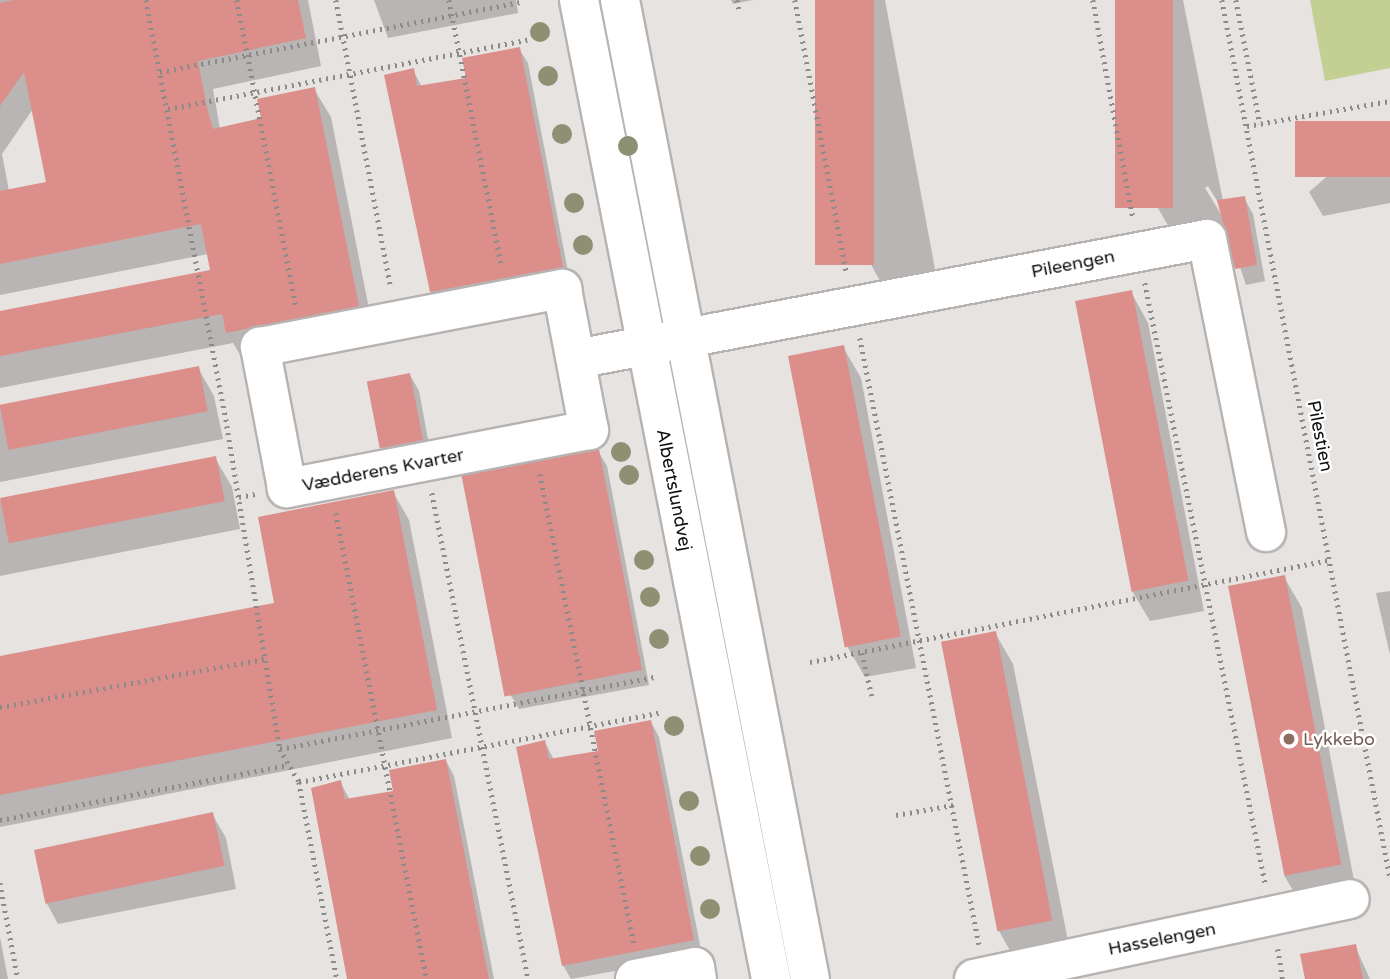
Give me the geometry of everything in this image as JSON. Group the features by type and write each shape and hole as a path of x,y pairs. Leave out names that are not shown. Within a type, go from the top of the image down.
{"street":[{"name":"Albertslundvej","path":"579,0 771,979"},
{"path":"620,0 810,979"},
{"name":"Pileengen","path":"646,345 1207,239 1266,532"},
{"name":"Vædderens Kvarter","path":"562,289 589,430 287,488 260,347 508,299 562,289"},
{"path":"576,359 646,345"},
{"name":"Hasselengen","path":"979,978 1350,899"},
{"path":"638,979 695,967 697,979"}],"path":[{"path":"146,0 168,109 280,749 299,782 337,979"},
{"path":"237,0 303,339"},
{"path":"336,0 397,320"},
{"path":"449,0 508,299"},
{"path":"737,0 738,9"},
{"path":"795,0 853,307 923,643 953,805 979,978"},
{"path":"1093,0 1139,251 1272,917"},
{"name":"Pilestien","path":"1223,0 1390,877"},
{"path":"1236,0 1261,124"},
{"path":"160,72 520,2"},
{"path":"168,109 527,40"},
{"path":"1247,126 1390,101"},
{"path":"534,441 638,979"},
{"path":"425,461 528,979"},
{"path":"330,480 427,979"},
{"path":"810,662 923,643 1329,560"},
{"path":"862,653 872,696"},
{"path":"0,706 265,659"},
{"path":"280,749 654,677"},
{"path":"299,782 483,750 661,712"},
{"path":"0,820 289,765"},
{"path":"896,815 953,805"},
{"path":"0,883 18,979"}],"green space":[{"path":"1310,0 1390,0 1390,68 1325,81"}],"building":[{"path":"13,0 298,0 306,38 198,61 207,108 213,129 261,118 257,99 315,87 359,306 226,333 222,314 0,356 0,311 210,270 201,224 0,264 0,191 46,182 24,72 0,106 0,3"},
{"path":"815,0 874,0 874,265 815,265"},
{"path":"1115,0 1173,0 1173,208 1115,208"},
{"path":"520,47 563,267 430,292 384,75 414,68 417,86 466,78 462,58"},
{"path":"1295,121 1390,121 1390,177 1295,177"},
{"path":"1245,196 1257,265 1235,269 1217,200"},
{"path":"1132,290 1188,581 1132,592 1075,301"},
{"path":"844,345 901,637 845,647 788,356"},
{"path":"199,366 208,411 9,450 0,405"},
{"path":"410,373 423,440 380,448 367,381"},
{"path":"599,449 642,670 505,697 462,476"},
{"path":"216,456 225,501 9,543 0,498"},
{"path":"394,490 437,710 0,795 0,656 274,603 258,517"},
{"path":"1285,575 1341,865 1284,876 1228,586"},
{"path":"996,631 1052,921 997,931 941,642"},
{"path":"651,720 694,940 562,966 516,747 545,740 549,759 598,751 594,731"},
{"path":"446,759 489,979 347,979 311,788 341,780 345,799 393,791 389,770"},
{"path":"213,812 224,866 45,904 34,850"},
{"path":"1356,944 1363,979 1305,979 1300,954"}],"place":[{"name":"Lykkebo","path":"1289,739"}]}
